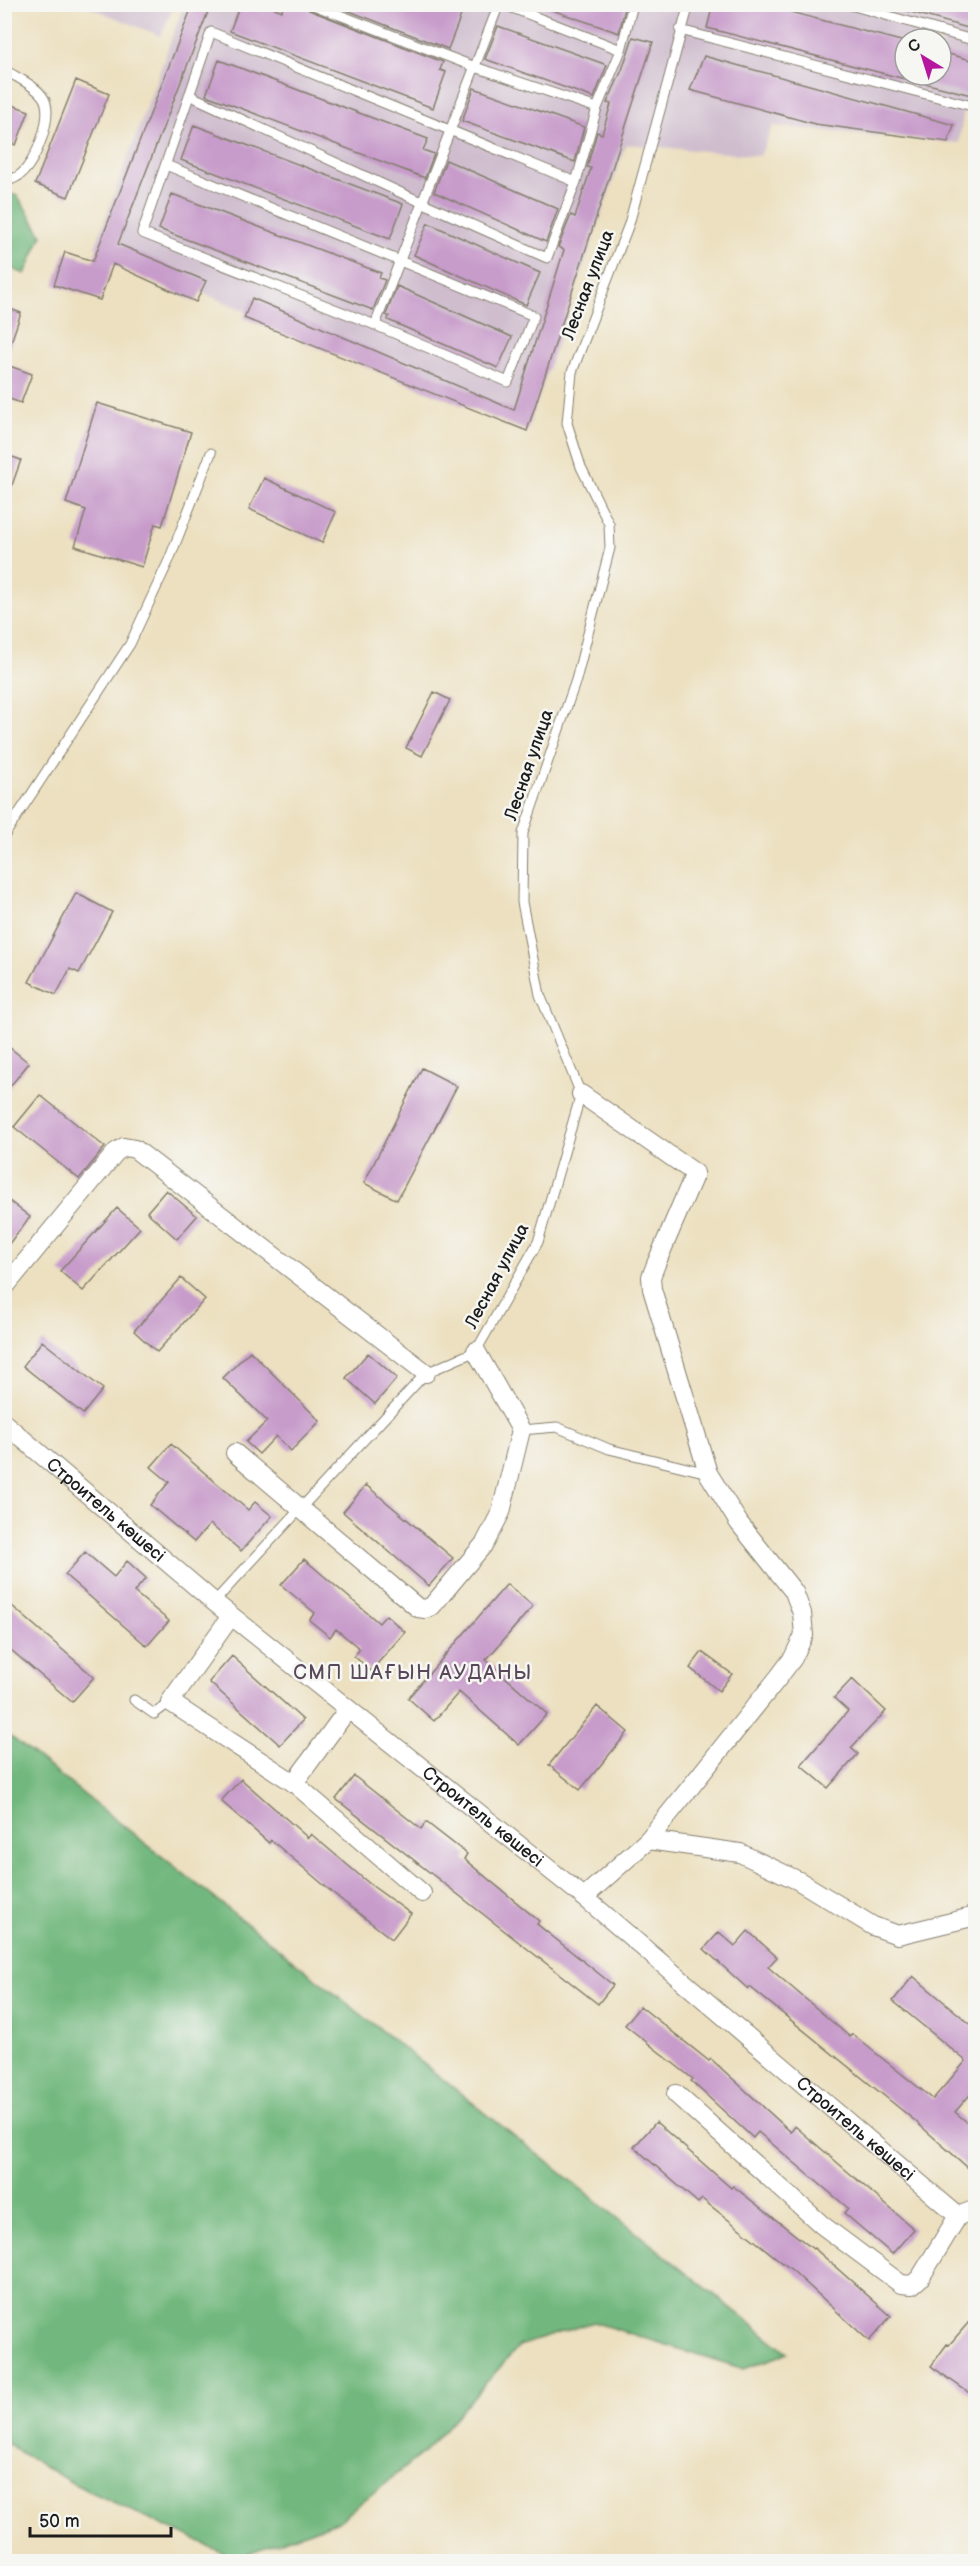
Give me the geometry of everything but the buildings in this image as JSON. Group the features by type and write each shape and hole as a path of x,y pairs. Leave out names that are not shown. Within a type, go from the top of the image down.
{"street":[{"path":"581,1094 695,1173 654,1270 652,1289 708,1473 739,1523 794,1592 802,1613 804,1635 793,1658 778,1678 648,1840 584,1897"},
{"path":"4,1288 116,1152 124,1147 135,1149 426,1373"},
{"path":"235,1453 418,1608 425,1609 432,1606 485,1543 501,1512 521,1430 476,1351"},
{"name":"Строитель көшесі","path":"4,1423 231,1616 584,1897 958,2216"},
{"path":"231,1616 170,1702 294,1783 422,1893"},
{"path":"294,1783 348,1709"},
{"path":"648,1840 740,1853 799,1881 873,1926 898,1935 968,1918 975,1914"},
{"path":"676,2094 822,2225 901,2284 912,2285 920,2278 958,2216 975,2209"}],"lane":[{"path":"311,4 475,67 597,108"},
{"path":"375,325 421,202 501,4 621,50"},
{"path":"189,95 548,258 576,182 597,108 621,50 633,4"},
{"name":"Лесная улица","path":"214,1602 426,1373 476,1351 537,1242 581,1094 540,995 522,902 523,833 576,680 610,548 609,524 581,467 567,423 573,372 629,224 680,30 689,4"},
{"path":"847,4 975,41"},
{"path":"680,30 975,106"},
{"path":"166,165 534,316 508,382 375,325 142,233 211,32 576,182"},
{"path":"4,182 21,174 35,156 48,116 44,98 32,87 5,70"},
{"path":"4,836 130,644 169,560 211,453"},
{"path":"521,1430 557,1427 609,1449 708,1473"},
{"path":"134,1700 154,1714 170,1702"}],"shaded area":[{"path":"84,5 174,5 161,36"},
{"path":"184,5 975,5 975,110 964,109 959,143 773,126 760,156 626,144 527,431 95,247"}],"green space":[{"path":"5,195 17,195 42,235 25,274 5,266"},
{"path":"4,1732 788,2353 744,2369 593,2322 519,2346 424,2452 338,2521 234,2558 74,2484 5,2443"}],"district":[{"name":"СМП ШАҒЫН АУДАНЫ","path":"413,1673"}]}
